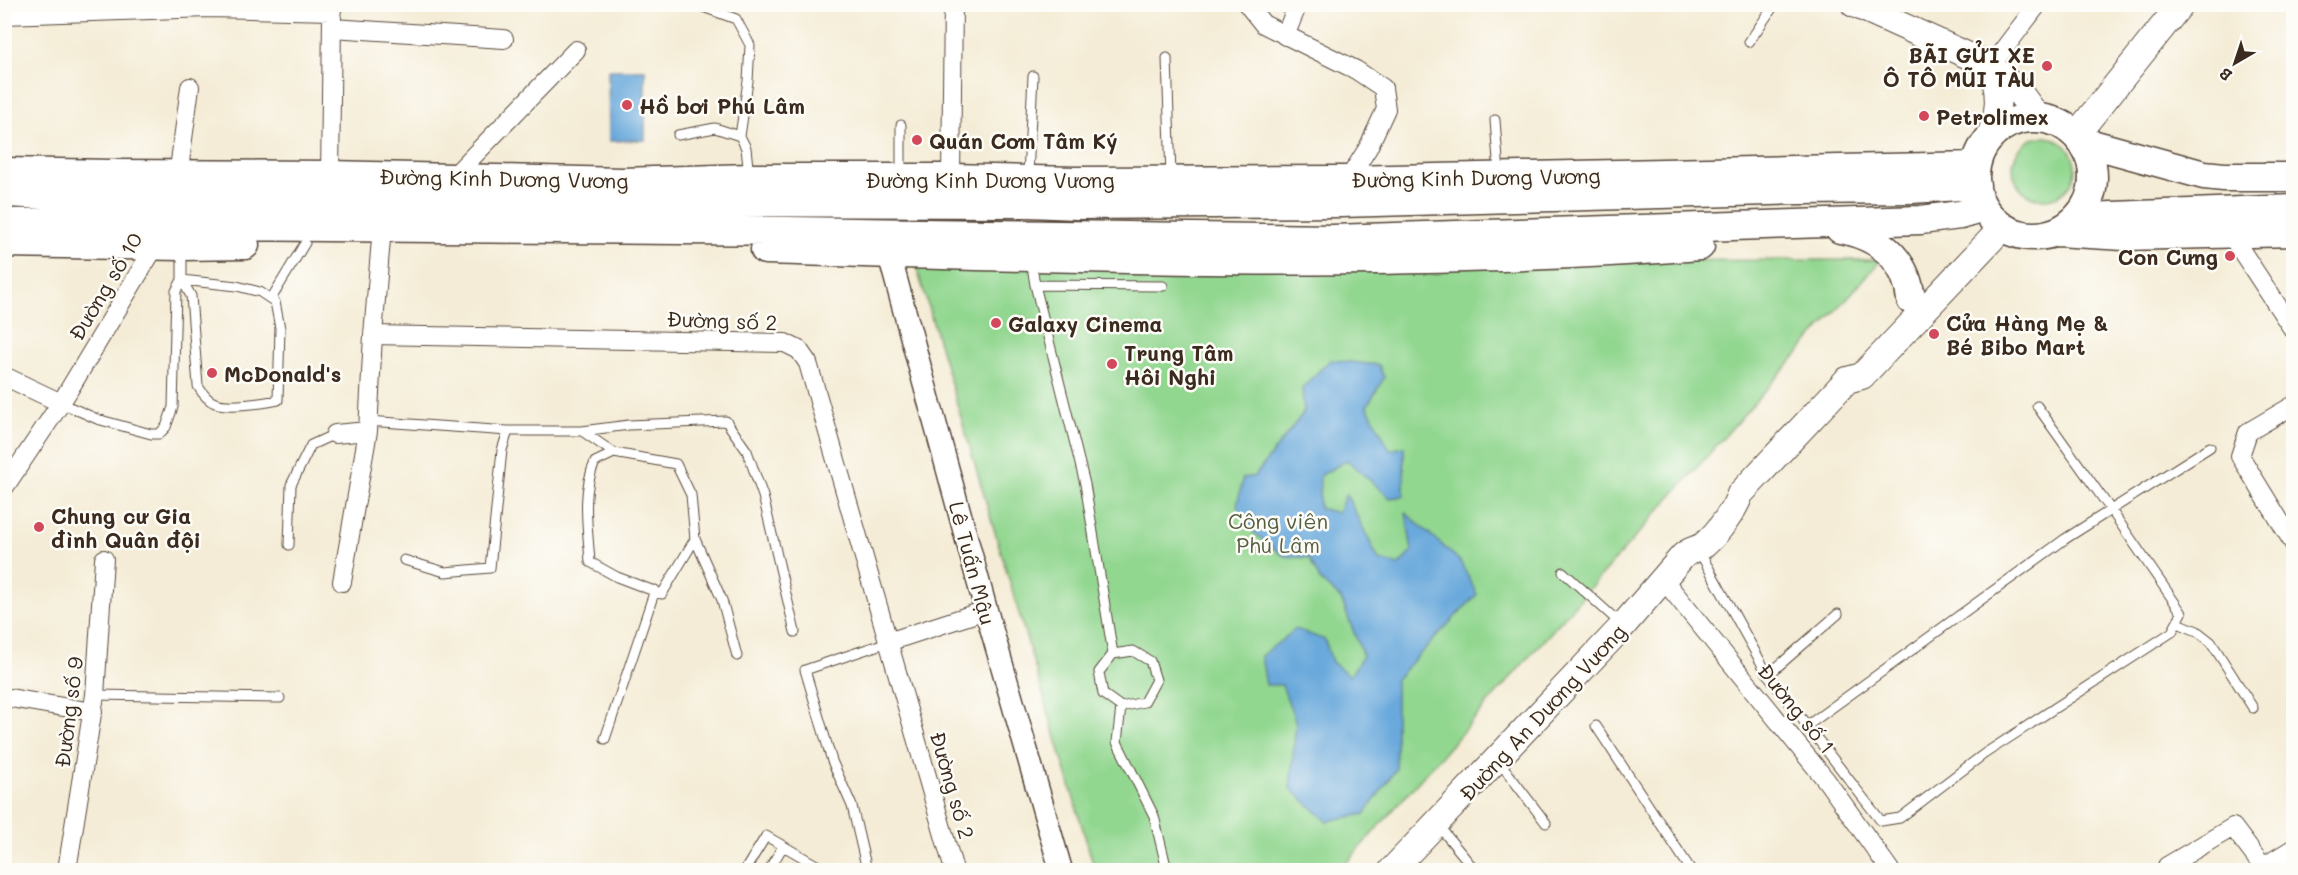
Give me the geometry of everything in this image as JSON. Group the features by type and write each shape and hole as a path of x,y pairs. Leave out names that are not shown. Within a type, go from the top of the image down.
{"main road":[{"path":"2078,138 2181,4"},
{"path":"1868,7 1991,66 2019,92 2038,118"},
{"path":"1991,66 1996,78 1999,103 1993,128 1980,152 1986,201 2014,232 2044,237 2068,224 2089,200 2093,180 2091,161 2078,138"},
{"path":"1988,140 2010,122 2038,118 2058,123 2078,138 2173,167 2224,177 2294,177"},
{"path":"2173,167 2221,160 2294,160"},
{"name":"Đường Kinh Dương Vương","path":"4,172 172,218"},
{"name":"Đường Kinh Dương Vương","path":"4,223 172,218 330,175 390,194 1032,259 1333,239 1939,218 1986,201"},
{"name":"Đường Kinh Dương Vương","path":"451,190 1028,191 1171,180 1348,180 1499,176 1986,201"},
{"name":"Đường Kinh Dương Vương","path":"4,243 172,218 390,194 750,178 951,178 1028,191 1077,205 1341,203 1911,189 1986,201"},
{"path":"1028,191 1032,259"},
{"name":"Đường Kinh Dương Vương","path":"4,193 172,218 305,243 390,194"},
{"name":"Đường An Dương Vương","path":"1392,870 1498,760 1663,579 1696,555 1735,508 1740,494 1846,380 1849,364 1911,300 1986,201"},
{"name":"Đường An Dương Vương","path":"1846,380 1862,376 1986,201"},
{"path":"2068,224 2294,208"},
{"path":"1812,224 1860,232 1880,244 1905,274 1911,300"},
{"path":"2068,224 2101,236 2294,232"}],"street":[{"path":"951,178 953,4"},
{"path":"1247,4 1263,24 1356,70 1383,88 1386,109 1368,148 1348,180"},
{"path":"1285,36 1298,4"},
{"path":"1991,66 2038,4"},
{"path":"4,15 153,8 209,8 332,15 504,39"},
{"path":"330,175 332,15"},
{"path":"451,190 576,50"},
{"name":"Đường số 10","path":"4,488 61,404 172,218 190,87"},
{"path":"342,582 368,426 373,335 390,194"},
{"path":"2231,235 2294,332"},
{"name":"Lê Tuấn Mậu","path":"886,243 986,610 1061,870"},
{"name":"Đường số 2","path":"373,335 785,343 799,350 807,363 954,870"},
{"path":"4,376 61,404"},
{"path":"2294,405 2248,432 2240,456 2294,544"},
{"path":"334,434 368,426"},
{"name":"Đường số 9","path":"67,870 94,703 104,559"},
{"name":"Đường số 1","path":"1663,579 1826,780 1890,870"},
{"path":"888,642 986,610"},
{"name":"Đường số 9","path":"4,698 94,703"},
{"path":"2170,870 2167,866 2233,827 2264,867 2294,848"}],"lane":[{"path":"1749,42 1775,4"},
{"path":"703,7 736,19 750,45 748,81 740,136 746,148 750,178"},
{"path":"1167,58 1171,180"},
{"path":"1028,191 1033,76"},
{"path":"1495,120 1499,176"},
{"path":"901,125 901,178"},
{"path":"678,135 715,128 740,136"},
{"path":"172,218 182,280 190,296 198,386 204,396 216,404 254,404 278,400 280,328 275,302 260,291 182,280"},
{"path":"271,299 305,243"},
{"path":"1113,654 1085,484 1032,259 1162,286"},
{"path":"61,404 97,419 151,434 159,434 166,427 173,407 176,291 182,280"},
{"path":"1696,555 1768,675 1881,820 1900,818 1984,754 2172,632 2182,614 2037,406"},
{"path":"368,426 582,431 629,425 726,421 747,451 763,496 795,632"},
{"path":"404,560 445,572 490,568 502,450 508,430"},
{"path":"582,431 614,453 676,465 691,495 695,539 722,600 737,656"},
{"path":"289,545 291,485 311,445 334,434"},
{"path":"1808,725 2065,539 2210,447"},
{"path":"614,453 595,462 588,478 590,562 617,577 662,594 695,539"},
{"path":"1563,572 1623,625"},
{"path":"605,739 655,590"},
{"path":"1768,675 1838,614"},
{"path":"2178,623 2197,631 2211,642 2253,708"},
{"path":"867,870 852,806 832,761 805,670 888,642"},
{"path":"1133,651 1150,661 1156,680 1144,702 1121,707 1103,694 1099,672 1113,654 1133,651"},
{"path":"94,703 280,698"},
{"path":"1121,707 1117,742 1154,816 1167,870"},
{"path":"1596,726 1691,870"},
{"path":"1498,760 1546,824"},
{"path":"1437,824 1475,870"},
{"path":"745,870 766,836 825,870"},
{"path":"769,870 783,846"}],"green space":[{"path":"2044,137 2066,146 2075,168 2066,190 2044,199 2022,190 2013,168 2022,146"},
{"name":"Công viên Phú Lâm","path":"1881,260 1340,870 1095,870 915,262"}],"water":[{"name":"Hồ bơi Phú Lâm","path":"608,70 645,70 645,140 609,141"},
{"path":"1330,360 1379,365 1384,378 1367,406 1390,450 1404,447 1404,496 1390,498 1347,460 1320,476 1319,508 1338,513 1346,494 1379,560 1399,565 1412,551 1406,513 1460,561 1477,594 1396,679 1396,769 1365,814 1327,821 1290,788 1296,723 1282,685 1266,685 1261,656 1296,629 1325,640 1332,662 1350,676 1363,656 1341,599 1320,580 1309,558 1284,556 1254,533 1237,506 1243,478 1255,476 1304,412 1302,388"}],"place":[{"name":"BÃI GỬI XE Ô TÔ MŨI TÀU","path":"2047,66"},
{"name":"Hồ bơi Phú Lâm","path":"627,105"},
{"name":"Petrolimex","path":"1924,116"},
{"name":"Quán Cơm Tâm Ký","path":"917,140"},
{"name":"Con Cưng","path":"2230,256"},
{"name":"Galaxy Cinema","path":"996,323"},
{"name":"Cửa Hàng Mẹ & Bé Bibo Mart","path":"1934,334"},
{"name":"Trung Tâm Hôi Nghi","path":"1112,364"},
{"name":"McDonald's","path":"212,373"},
{"name":"Chung cư Gia đình Quân đội","path":"39,527"}]}
